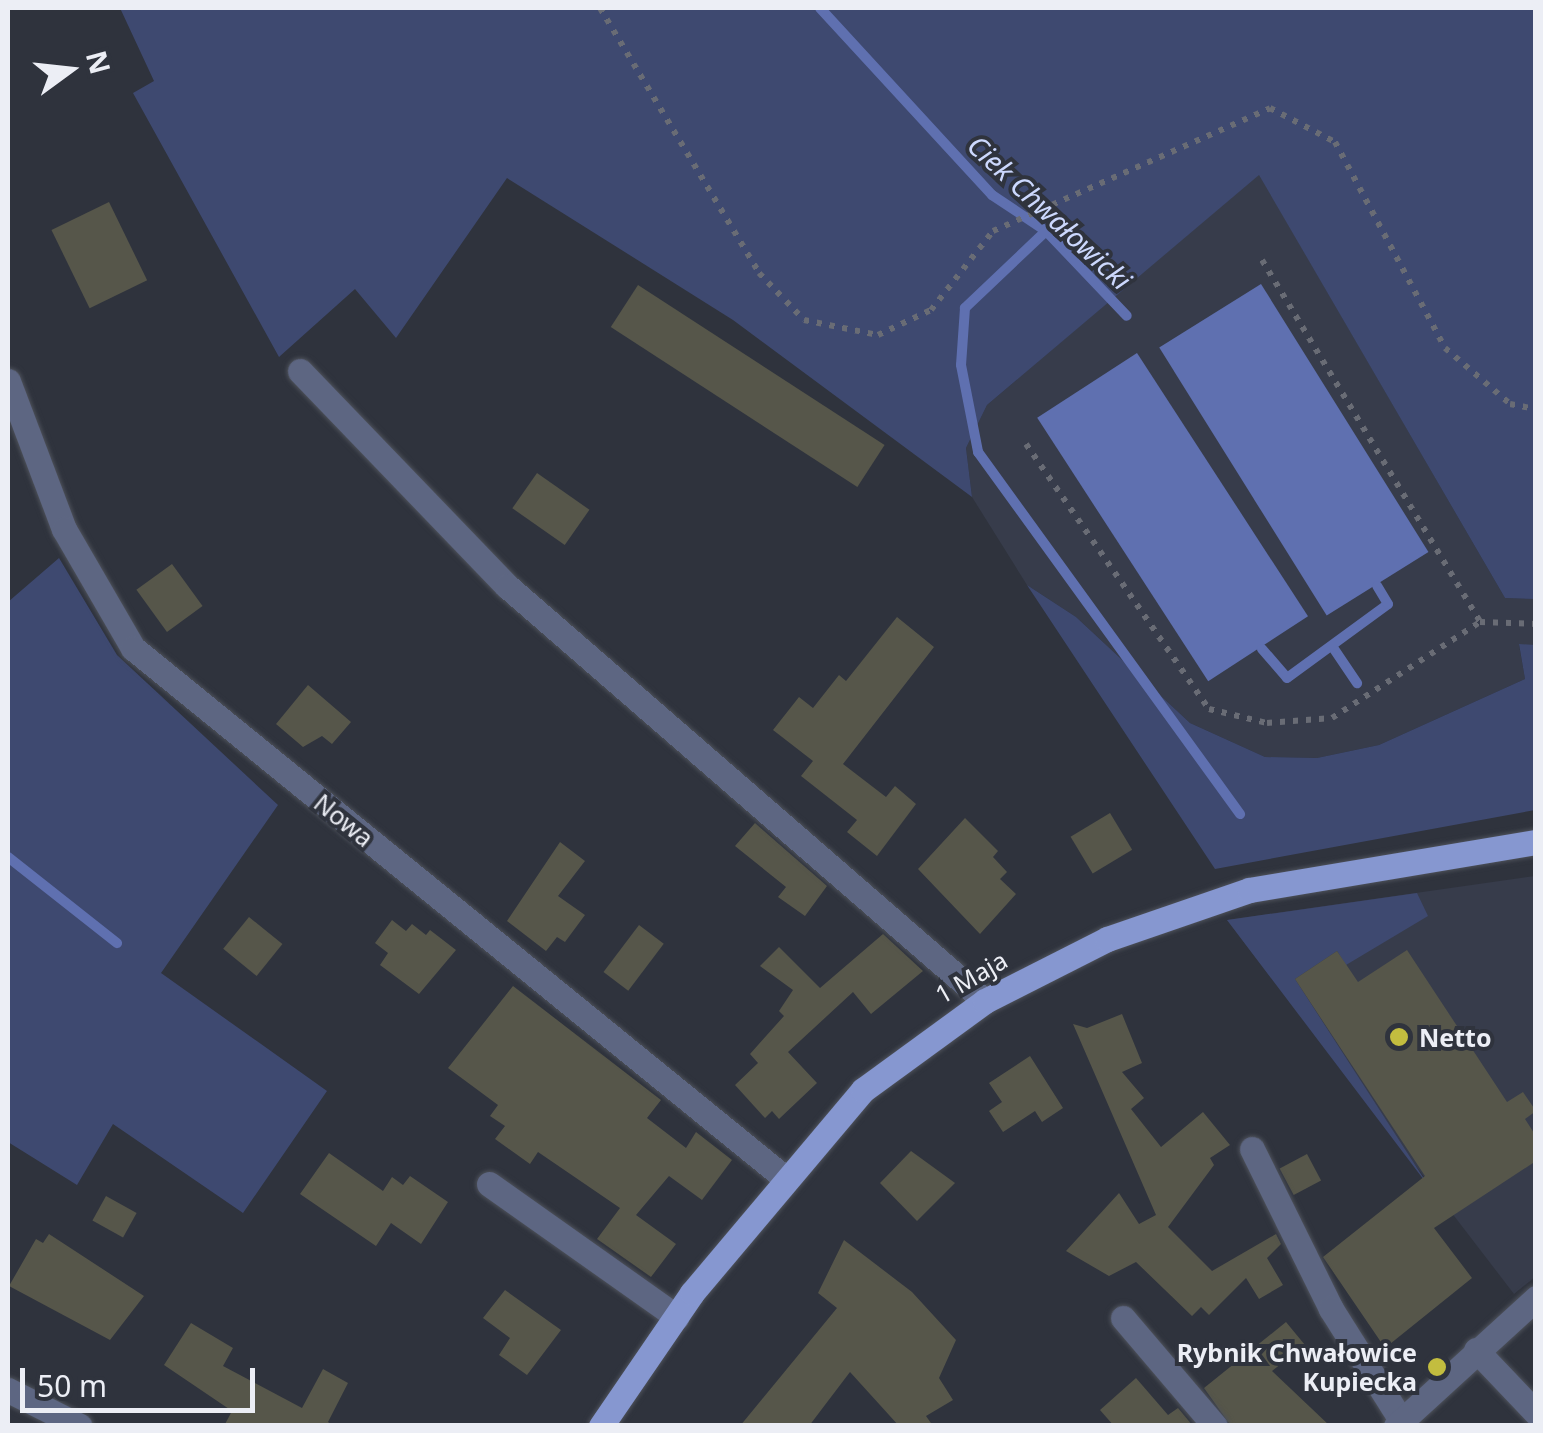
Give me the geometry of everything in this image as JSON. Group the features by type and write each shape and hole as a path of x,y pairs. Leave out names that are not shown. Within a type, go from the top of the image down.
{"main road":[{"name":"1 Maja","path":"602,1426 676,1317 785,1178 863,1090 985,1002 1107,938 1249,890 1536,842"}],"street":[{"path":"300,370 507,586 985,1002"},
{"name":"Nowa","path":"8,381 64,529 133,648 785,1178"},
{"path":"1252,1149 1330,1309 1398,1423 1536,1298"},
{"path":"489,1184 676,1317"},
{"path":"1123,1318 1215,1426"},
{"path":"1476,1350 1536,1412"},
{"path":"8,1390 80,1426"}],"path":[{"path":"600,8 758,273 804,320 878,334 931,310 1006,226 1270,108 1334,142 1445,348 1510,404 1536,410"},
{"path":"1262,260 1480,622"},
{"path":"1026,444 1209,709 1266,723 1332,718 1480,622 1536,624"}],"shaded area":[{"path":"120,8 1535,8 1535,599 1505,598 1259,175 987,405 966,448 972,497 733,320 507,178 396,338 355,289 279,357 133,93 154,81"},
{"path":"1259,174 1505,598 1535,599 1535,645 1519,645 1525,679 1379,745 1317,758 1265,757 1190,723 1076,617 1027,585 972,497 966,448 987,405"},
{"path":"1261,284 1428,552 1327,616 1159,348"},
{"path":"1137,353 1308,616 1208,681 1037,418"},
{"path":"59,558 117,655 278,805 161,973 327,1091 243,1213 113,1124 77,1185 8,1142 8,602"},
{"path":"1027,585 1076,617 1190,723 1265,757 1317,758 1379,745 1525,679 1519,644 1535,645 1535,810 1215,869"},
{"path":"1535,876 1535,1277 1514,1294 1227,920"},
{"path":"1417,893 1428,916 1346,965 1337,951 1295,979 1430,1188 1227,920"}],"building":[{"path":"109,202 147,280 90,308 51,230"},
{"path":"638,285 885,445 857,487 611,327"},
{"path":"537,473 589,510 565,545 512,508"},
{"path":"172,564 203,606 167,632 136,590"},
{"path":"897,617 934,647 843,764 886,797 895,786 916,804 877,856 847,832 857,820 801,776 813,761 773,730 799,697 813,708 839,675 846,681"},
{"path":"308,685 351,722 332,744 322,736 303,747 276,724"},
{"path":"1110,813 1132,850 1093,874 1071,837"},
{"path":"965,818 998,851 993,857 1007,872 1000,879 1016,894 980,934 918,869"},
{"path":"755,823 827,886 805,916 778,897 786,887 735,846"},
{"path":"560,842 585,861 558,896 585,915 565,942 557,937 546,951 507,921"},
{"path":"249,917 282,944 257,976 223,949"},
{"path":"392,920 406,931 412,924 426,935 430,930 456,950 419,994 380,965 388,953 375,943"},
{"path":"639,925 664,944 628,991 603,972"},
{"path":"883,934 923,971 871,1014 853,992 788,1052 817,1083 779,1119 772,1111 765,1118 735,1085 758,1063 750,1054 784,1016 779,1011 793,990 760,966 779,947 820,988"},
{"name":"Netto","path":"1407,950 1507,1102 1523,1092 1536,1111 1525,1119 1536,1136 1536,1161 1434,1228 1472,1278 1385,1348 1323,1257 1425,1176 1295,979 1337,951 1358,982"},
{"path":"513,986 661,1100 647,1118 686,1148 696,1132 732,1160 702,1200 669,1176 636,1215 676,1244 651,1277 597,1239 620,1208 538,1152 530,1164 495,1139 505,1126 490,1116 498,1105 448,1068"},
{"path":"1122,1014 1142,1063 1122,1072 1144,1098 1131,1109 1161,1147 1203,1112 1230,1145 1210,1158 1214,1165 1168,1227 1212,1271 1276,1234 1281,1244 1267,1258 1283,1285 1259,1299 1246,1278 1209,1315 1201,1307 1192,1316 1136,1262 1109,1276 1066,1251 1119,1193 1139,1224 1156,1215 1073,1024 1087,1028"},
{"path":"1030,1056 1063,1108 1042,1122 1035,1111 1003,1132 989,1111 1002,1102 989,1083"},
{"path":"911,1151 955,1183 917,1221 880,1183"},
{"path":"329,1153 383,1191 392,1177 403,1185 410,1176 448,1202 421,1244 391,1223 376,1246 300,1194"},
{"path":"1307,1154 1321,1180 1294,1195 1280,1169"},
{"path":"106,1196 137,1213 123,1237 92,1220"},
{"path":"49,1234 144,1296 110,1340 9,1286 36,1239 43,1243"},
{"path":"844,1240 912,1292 956,1340 939,1378 953,1400 926,1416 933,1426 899,1426 850,1372 809,1426 740,1426 837,1308 818,1293"},
{"path":"505,1290 561,1330 527,1375 499,1355 510,1338 483,1318"},
{"path":"1286,1322 1305,1345 1272,1371 1330,1426 1231,1426 1204,1388"},
{"path":"191,1323 233,1348 223,1366 302,1408 323,1369 348,1383 328,1422 334,1426 224,1426 232,1411 164,1365"},
{"path":"1136,1378 1168,1415 1178,1408 1193,1426 1114,1426 1100,1410"}],"waterway":[{"name":"Ciek Chwałowicki","path":"820,8 992,195 1046,231 1127,316"},
{"path":"1046,231 965,308 961,365 978,452 1240,814"},
{"path":"1262,649 1287,678 1388,604 1377,586"},
{"path":"1332,646 1357,683"},
{"path":"8,857 117,943"}],"place":[{"name":"Netto","path":"1399,1037"},
{"name":"Rybnik Chwałowice Kupiecka","path":"1437,1367"}]}
